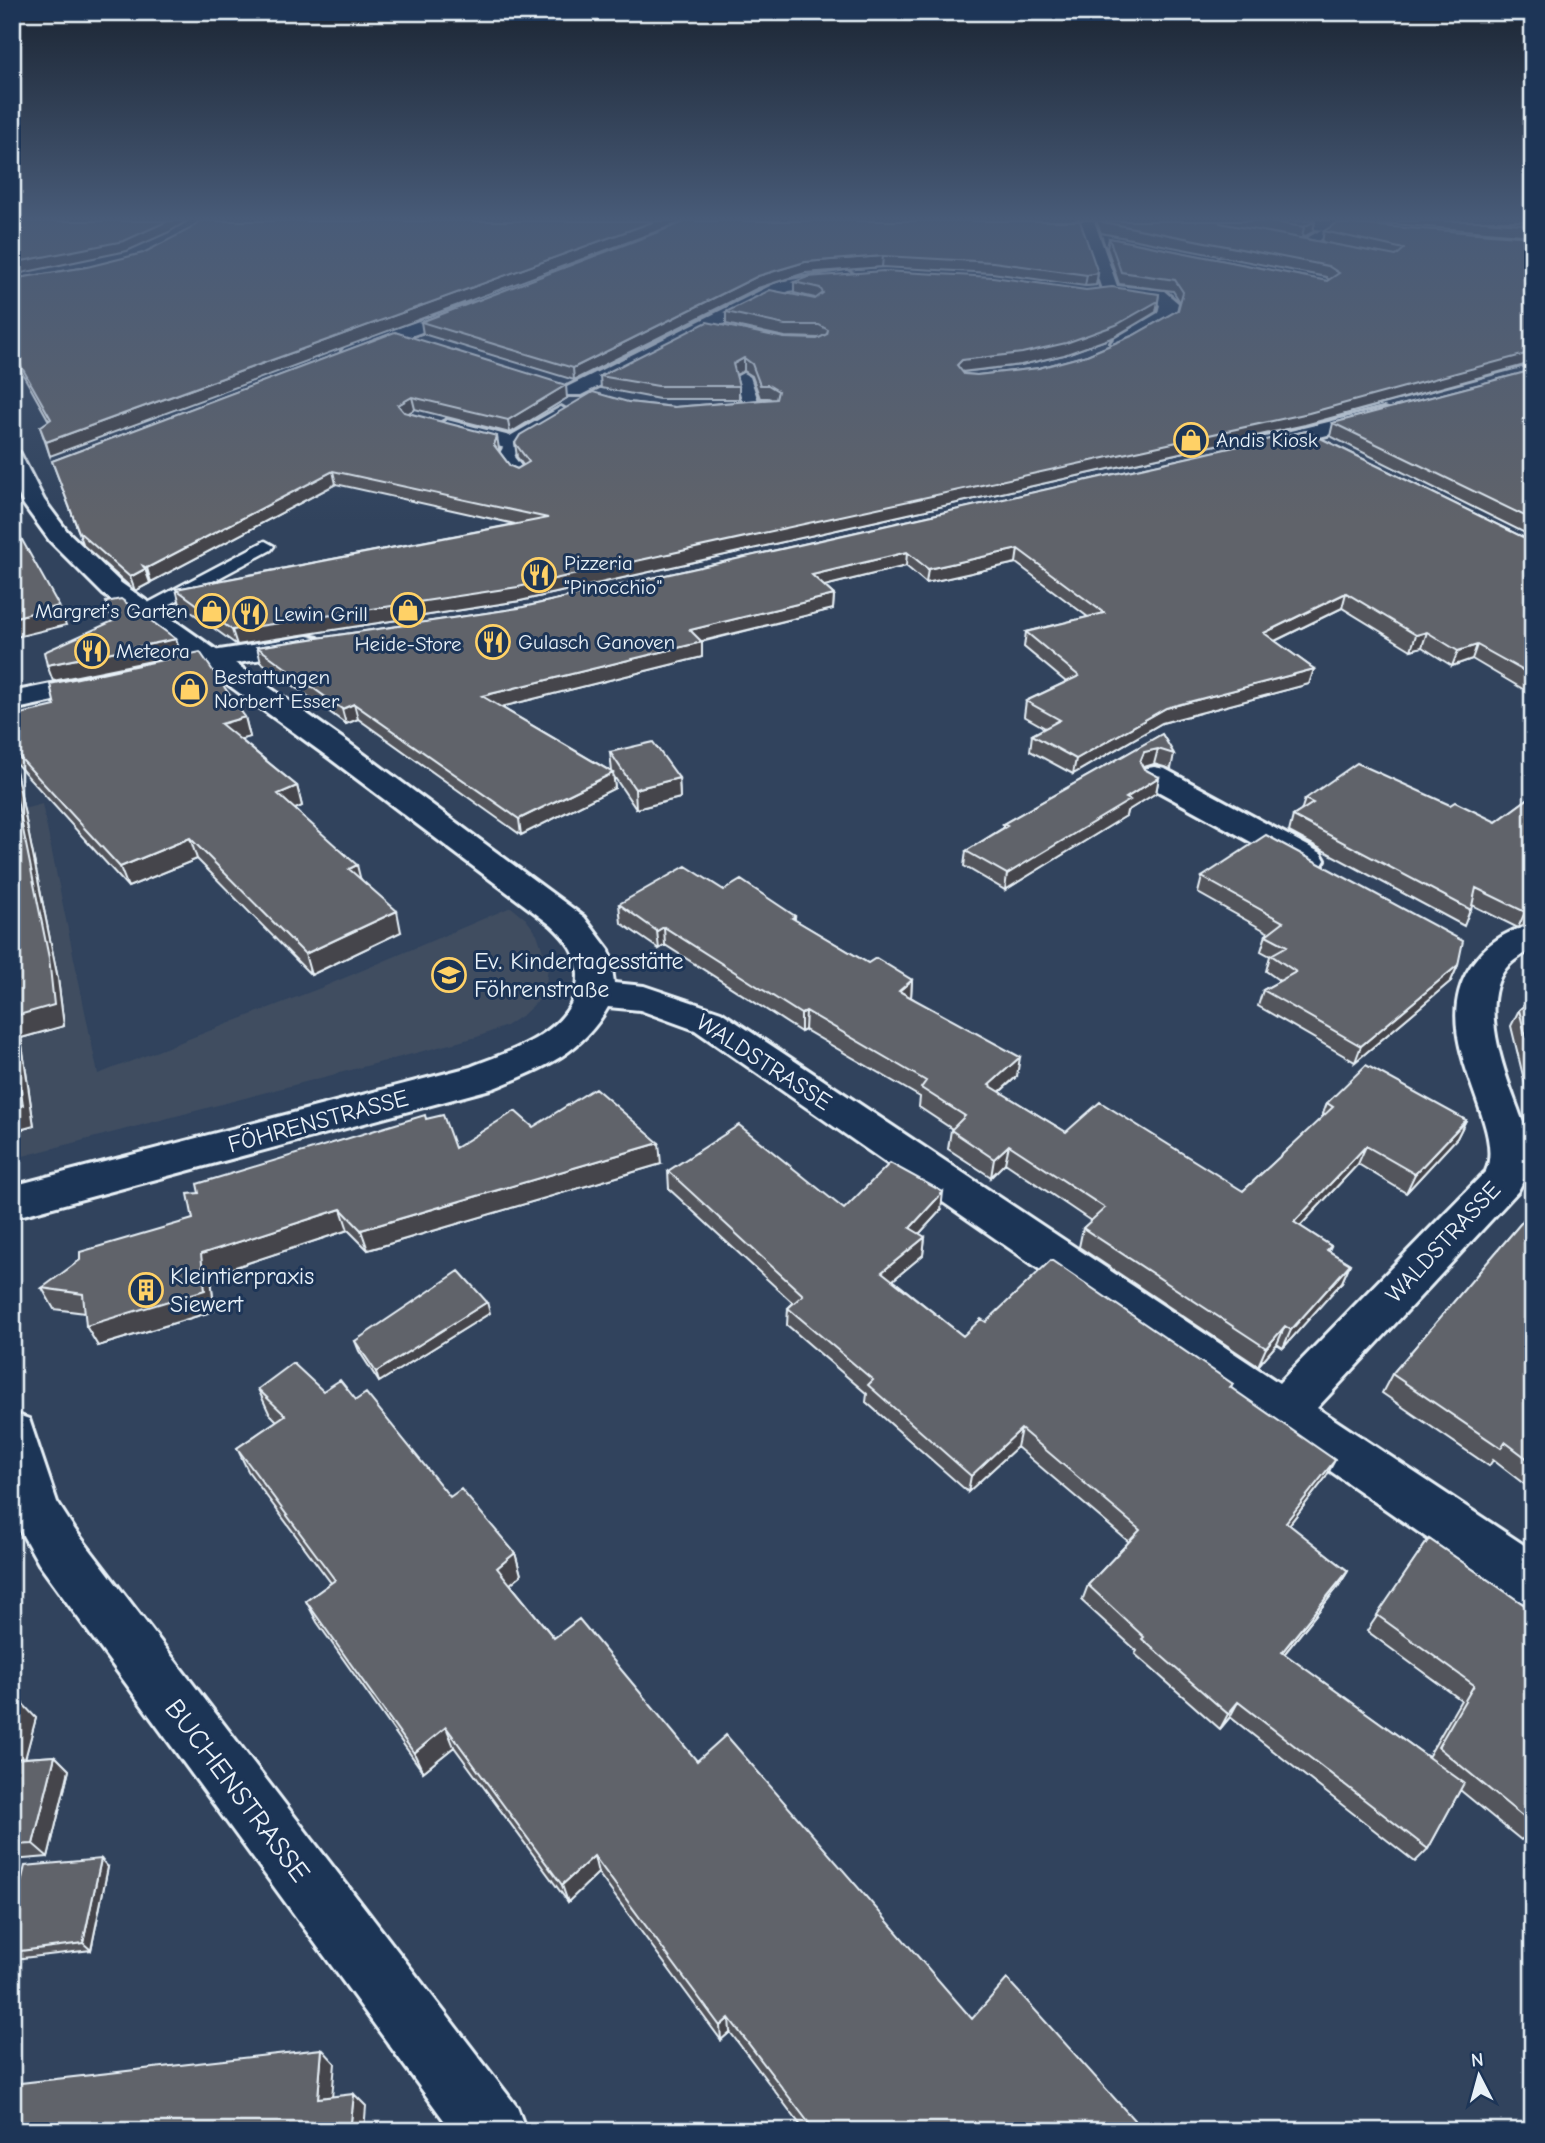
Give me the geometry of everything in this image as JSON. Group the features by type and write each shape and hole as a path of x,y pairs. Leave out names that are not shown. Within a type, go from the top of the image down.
{"street":[{"path":"336,357 434,321"},
{"path":"427,421 513,443 582,393 714,321"},
{"path":"1098,353 1143,333 1160,321"},
{"path":"397,335 429,345"},
{"path":"725,409 759,407"},
{"path":"1244,449 1401,411"},
{"path":"1307,434 1342,453"},
{"path":"21,471 36,505 70,549 141,612 213,659 582,932 591,946 598,966 595,993"},
{"path":"12,701 213,659 329,641"},
{"path":"1154,776 1338,876"},
{"name":"WALDSTRASSE","path":"1282,1412 1503,1180 1510,1164 1511,1147 1473,1015 1480,953 1533,935"},
{"name":"FÖHRENSTRASSE","path":"12,1202 480,1078 564,1038 580,1024 595,993"},
{"name":"WALDSTRASSE","path":"595,993 644,998 708,1021 1533,1581"},
{"name":"BUCHENSTRASSE","path":"14,1454 36,1511 57,1547 493,2131"}],"lane":[{"path":"705,326 731,332"},
{"path":"743,377 759,407"},
{"path":"513,443 506,457 520,475"},
{"path":"141,612 265,546"}],"shaded area":[{"name":"Ev. Kindertagesstätte Föhrenstraße","path":"42,804 98,1074 323,987 511,907 526,919 537,934 548,966 546,984 540,999 524,1014 506,1026 477,1037 12,1159 12,812"}],"building":[{"path":"12,321 379,321 46,442 40,427 51,419 12,350"},
{"path":"424,321 667,321 573,368 421,322"},
{"path":"767,321 1123,321 1066,343 1022,353 962,360 957,365 964,374 977,375 1039,368 1087,355 1159,321 1533,321 1533,352 1309,413 518,587 232,630 176,589 548,518 333,471 147,568 143,566 145,569 130,577 79,532 52,461 395,332 566,385 508,420 412,397 398,405 404,412 497,436 494,445 510,466 517,469 529,462 515,443 520,435 593,392 628,402 674,407 776,399 778,391 768,385 760,385 752,364 744,358 733,364 739,386 658,386 600,376 707,322 784,338 817,339 827,334 828,330 819,325 785,325"},
{"path":"1533,370 1533,520 1333,423"},
{"path":"1306,431 1533,542 1533,676 1477,645 1458,651 1427,632 1416,635 1346,593 1264,633 1314,669 1166,708 1076,759 1032,735 1060,720 1026,701 1079,676 1026,632 1104,613 1018,549 928,569 907,552 812,575 834,595 690,630 702,642 482,696 613,773 519,819 354,704 342,709 257,647 519,608"},
{"path":"12,522 59,606 12,618"},
{"path":"121,599 176,639 47,665 44,652 113,621 106,602"},
{"path":"200,652 245,717 221,724 297,786 278,794 357,865 349,869 397,911 305,954 190,838 120,867 12,749 12,716 55,706 50,684"},
{"path":"1162,734 1174,754 1158,749 1144,752 1140,762 1144,769 1159,777 1126,798 1130,800 1007,874 966,851 1007,826 1003,824"},
{"path":"653,742 679,778 635,789 610,752"},
{"path":"1357,763 1450,805 1455,802 1496,822 1533,795 1533,909 1525,912 1476,888 1471,910 1293,816 1313,803 1305,799"},
{"path":"12,775 49,958 54,1005 12,1017"},
{"path":"1266,835 1463,941 1458,965 1361,1046 1263,990 1296,972 1271,955 1287,946 1266,935 1283,922 1202,877"},
{"path":"686,866 724,890 741,880 795,916 792,918 868,963 876,958 912,980 899,991 1020,1057 989,1085 1066,1132 1100,1102 1243,1191 1333,1107 1327,1103 1366,1065 1466,1120 1415,1174 1366,1146 1294,1222 1331,1246 1327,1250 1350,1264 1291,1330 1285,1326 1266,1348 1083,1228 1105,1208 1009,1145 994,1159 951,1130 965,1116 921,1088 926,1081 806,1011 801,1014 664,927 657,931 619,904"},
{"path":"1533,998 1533,1065 1519,1010"},
{"path":"12,1032 23,1105 12,1108"},
{"path":"595,1088 659,1143 361,1230 341,1209 201,1254 205,1290 86,1326 83,1294 42,1288 80,1260 80,1252 193,1219 188,1194 199,1193 197,1184 425,1115 426,1119 443,1115 455,1148 515,1111 533,1127"},
{"path":"739,1125 844,1209 890,1163 943,1192 910,1228 925,1237 882,1272 963,1336 981,1319 986,1322 1051,1260 1233,1384 1230,1387 1335,1460 1286,1522 1348,1571 1282,1652 1464,1783 1428,1849 1238,1702 1228,1714 1142,1639 1144,1637 1088,1585 1140,1530 1021,1429 971,1476 868,1385 873,1380 788,1308 803,1295 668,1171"},
{"path":"1533,1209 1533,1463 1505,1442 1501,1448 1392,1374"},
{"path":"459,1271 487,1302 376,1372 355,1341"},
{"path":"293,1363 323,1391 340,1380 356,1400 366,1393 450,1497 461,1489 515,1553 497,1568 554,1638 579,1619 697,1761 726,1735 972,2019 1007,1979 1144,2131 815,2131 729,2018 720,2026 594,1856 562,1885 446,1727 414,1753 306,1601 335,1580 237,1448 285,1415 258,1389"},
{"path":"1429,1539 1533,1611 1533,1825 1438,1747 1474,1685 1377,1615"},
{"path":"12,1703 22,1703 12,1738"},
{"path":"55,1756 33,1844 12,1845 12,1759"},
{"path":"101,1859 83,1943 12,1952 12,1920 25,1866"},
{"path":"322,2049 318,2098 354,2094 350,2131 12,2131 12,2084"}],"place":[{"name":"Andis Kiosk","path":"1191,440"},
{"name":"Pizzeria \"Pinocchio\"","path":"539,575"},
{"name":"Heide-Store","path":"408,610"},
{"name":"Margret’s Garten","path":"212,611"},
{"name":"Lewin Grill","path":"250,614"},
{"name":"Gulasch Ganoven","path":"493,642"},
{"name":"Meteora","path":"92,651"},
{"name":"Bestattungen Norbert Esser","path":"190,689"},
{"name":"Ev. Kindertagesstätte Föhrenstraße","path":"449,975"},
{"name":"Kleintierpraxis Siewert","path":"146,1290"}]}
